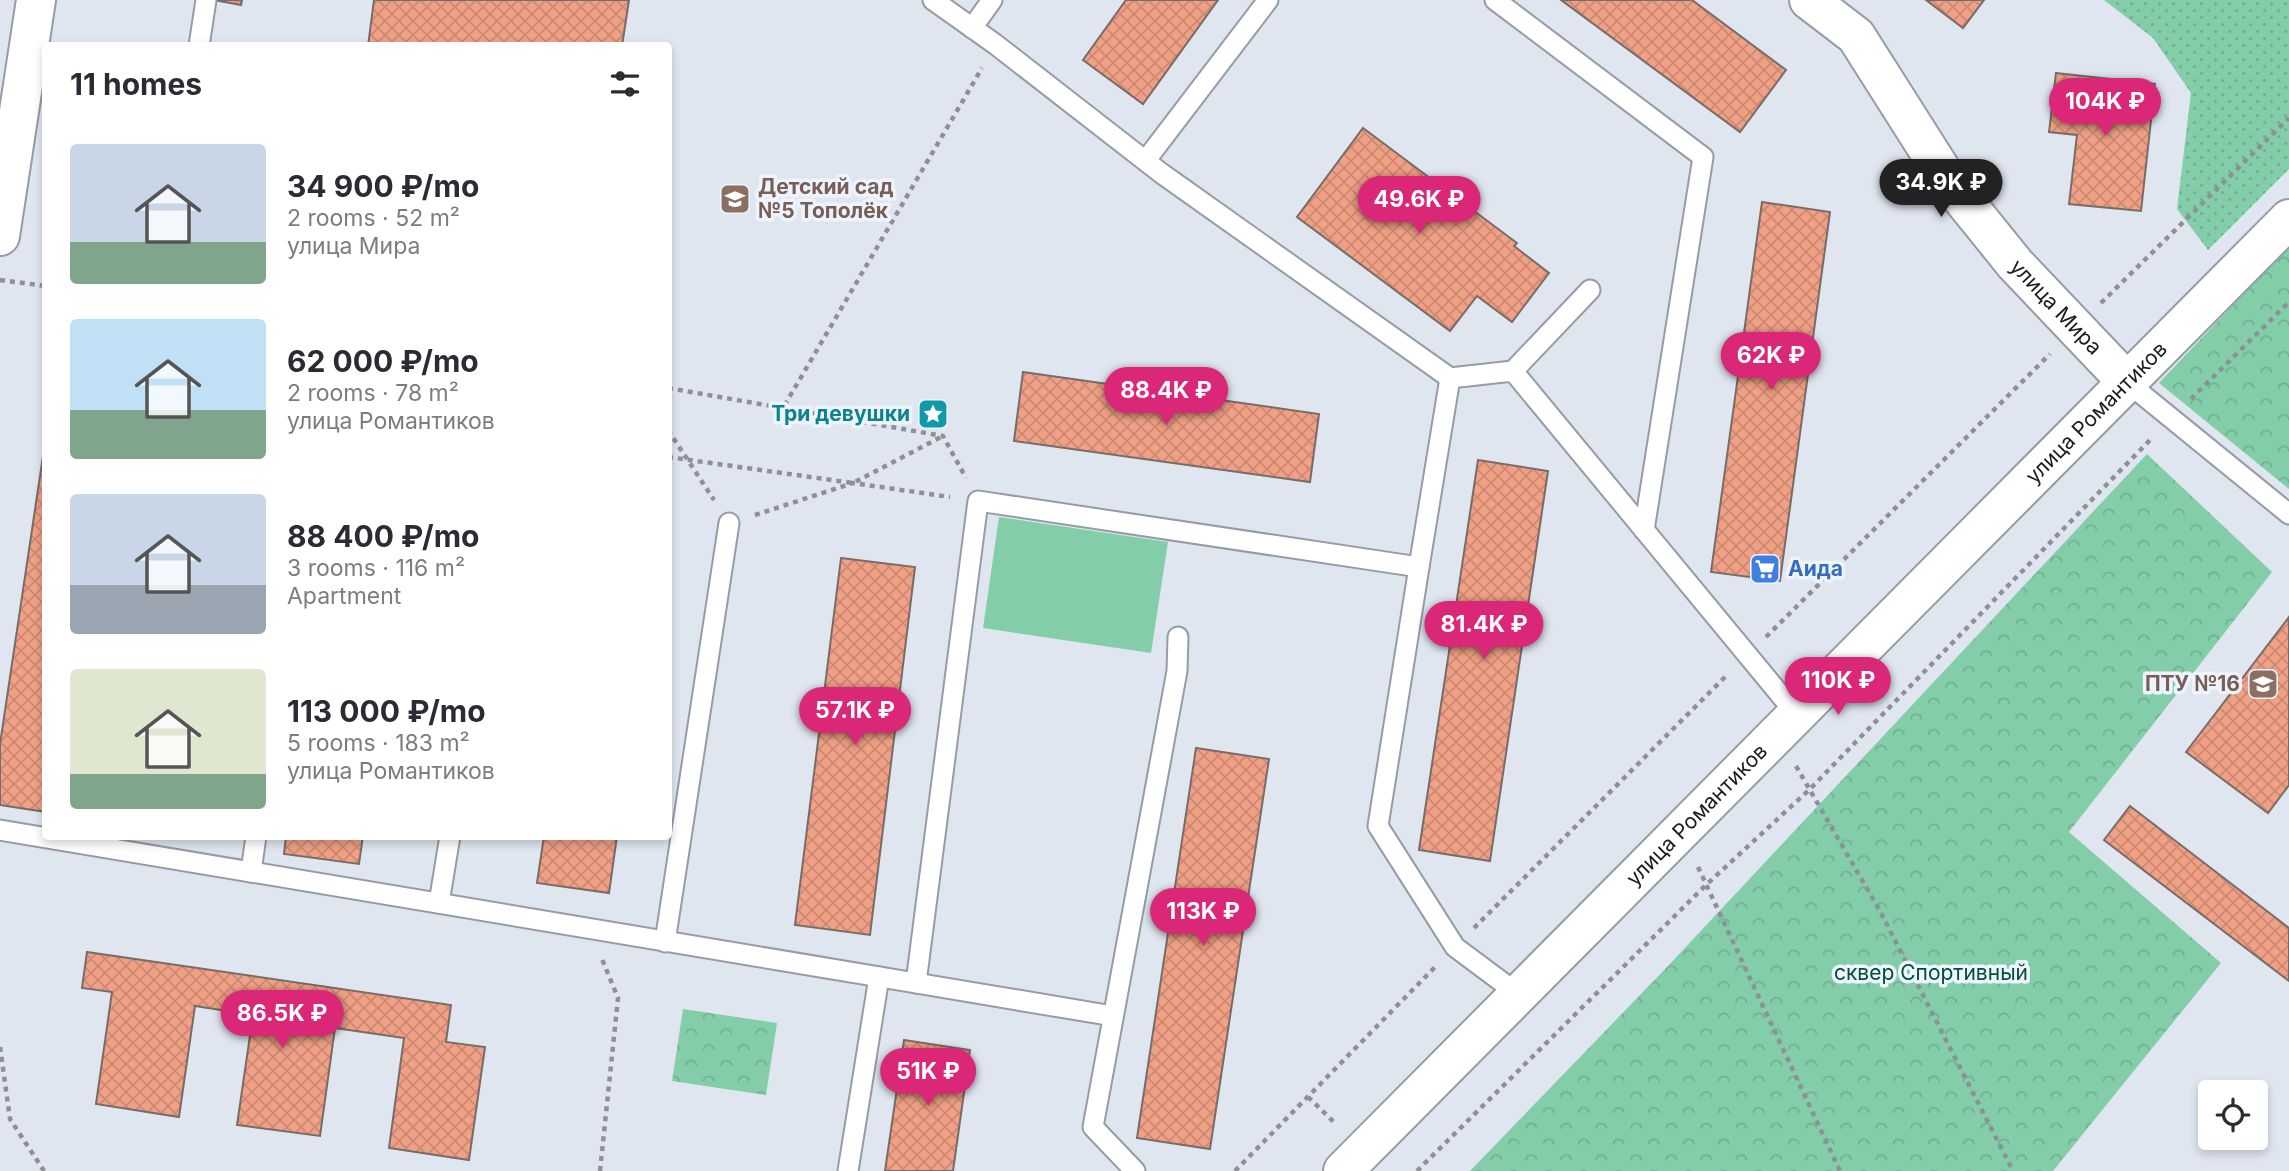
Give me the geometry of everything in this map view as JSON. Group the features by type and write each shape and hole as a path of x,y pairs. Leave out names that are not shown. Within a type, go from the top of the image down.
{"street":[{"path":"0,236 36,0"},
{"name":"улица Мира","path":"1809,0 1856,36 1948,181 2015,264 2129,383"},
{"name":"улица Романтиков","path":"1343,1171 2129,383 2289,219"}],"lane":[{"path":"201,42 206,0"},
{"path":"933,0 1146,160 1450,378 1513,371 1590,290"},
{"path":"972,28 992,0"},
{"path":"1146,160 1268,0"},
{"path":"1495,0 1703,158 1644,530"},
{"path":"1513,371 1644,530 1788,725"},
{"path":"1450,378 1378,825 1455,947 1518,994"},
{"path":"2129,383 2289,514"},
{"path":"916,983 978,501 1419,567"},
{"path":"665,942 729,523"},
{"path":"1135,1171 1093,1127 1177,671 1178,637"},
{"path":"0,830 42,835"},
{"path":"251,872 255,840"},
{"path":"439,904 449,840"},
{"path":"96,841 251,872 1113,1016"},
{"path":"848,1171 879,977"}],"path":[{"path":"783,408 995,44"},
{"path":"0,279 42,285"},
{"path":"1417,1171 1706,885 1809,790 2289,302"},
{"path":"672,389 943,436"},
{"path":"672,436 729,523 853,483 943,436"},
{"path":"943,436 978,501"},
{"path":"672,458 978,501"},
{"path":"1788,725 1809,790 1880,911 2013,1171"},
{"path":"1683,830 1706,885 1840,1171"},
{"path":"590,929 618,998 600,1171"},
{"path":"0,1047 10,1119 44,1171"}],"green space":[{"path":"2104,0 2289,0 2289,169 2208,250 2177,209 2191,93 2153,38"},
{"path":"2289,246 2289,489 2159,383"},
{"name":"сквер Спортивный","path":"2147,454 2272,572 2069,832 2221,963 2053,1171 1470,1171 1668,966"},
{"path":"999,517 1168,542 1151,653 983,628"},
{"path":"683,1009 777,1023 766,1095 672,1081"}],"building":[{"path":"214,0 242,0 241,5"},
{"path":"374,0 629,0 623,42 369,42"},
{"path":"1126,0 1218,0 1143,104 1083,60"},
{"path":"1561,0 1692,0 1786,70 1740,132"},
{"path":"1926,0 1984,0 1963,28"},
{"path":"2056,73 2155,84 2141,211 2069,204 2077,135 2049,132"},
{"path":"1363,128 1517,243 1514,246 1549,273 1512,322 1477,296 1450,331 1297,217"},
{"path":"1762,202 1830,212 1780,581 1711,572"},
{"path":"1023,372 1319,414 1310,482 1014,441"},
{"path":"1478,460 1548,471 1490,861 1419,850"},
{"path":"42,463 42,811 0,805 0,744"},
{"path":"841,558 915,567 870,935 795,925"},
{"name":"ПТУ №16","path":"2289,617 2289,785 2268,813 2186,752"},
{"path":"1196,748 1269,759 1210,1149 1137,1138"},
{"path":"2130,806 2289,928 2289,981 2104,840"},
{"path":"286,840 362,840 359,864 284,854"},
{"path":"543,840 616,840 609,893 537,883"},
{"path":"87,952 451,1005 446,1042 485,1047 469,1160 389,1148 404,1038 335,1028 320,1136 237,1125 253,1015 195,1006 179,1117 96,1104 112,992 82,988"},
{"path":"904,1040 970,1050 953,1171 885,1171"}],"place":[{"name":"Детский сад №5 Тополёк","path":"735,199"},
{"name":"Три девушки","path":"933,414"},
{"name":"Аида","path":"1765,569"},
{"name":"ПТУ №16","path":"2263,684"}]}
